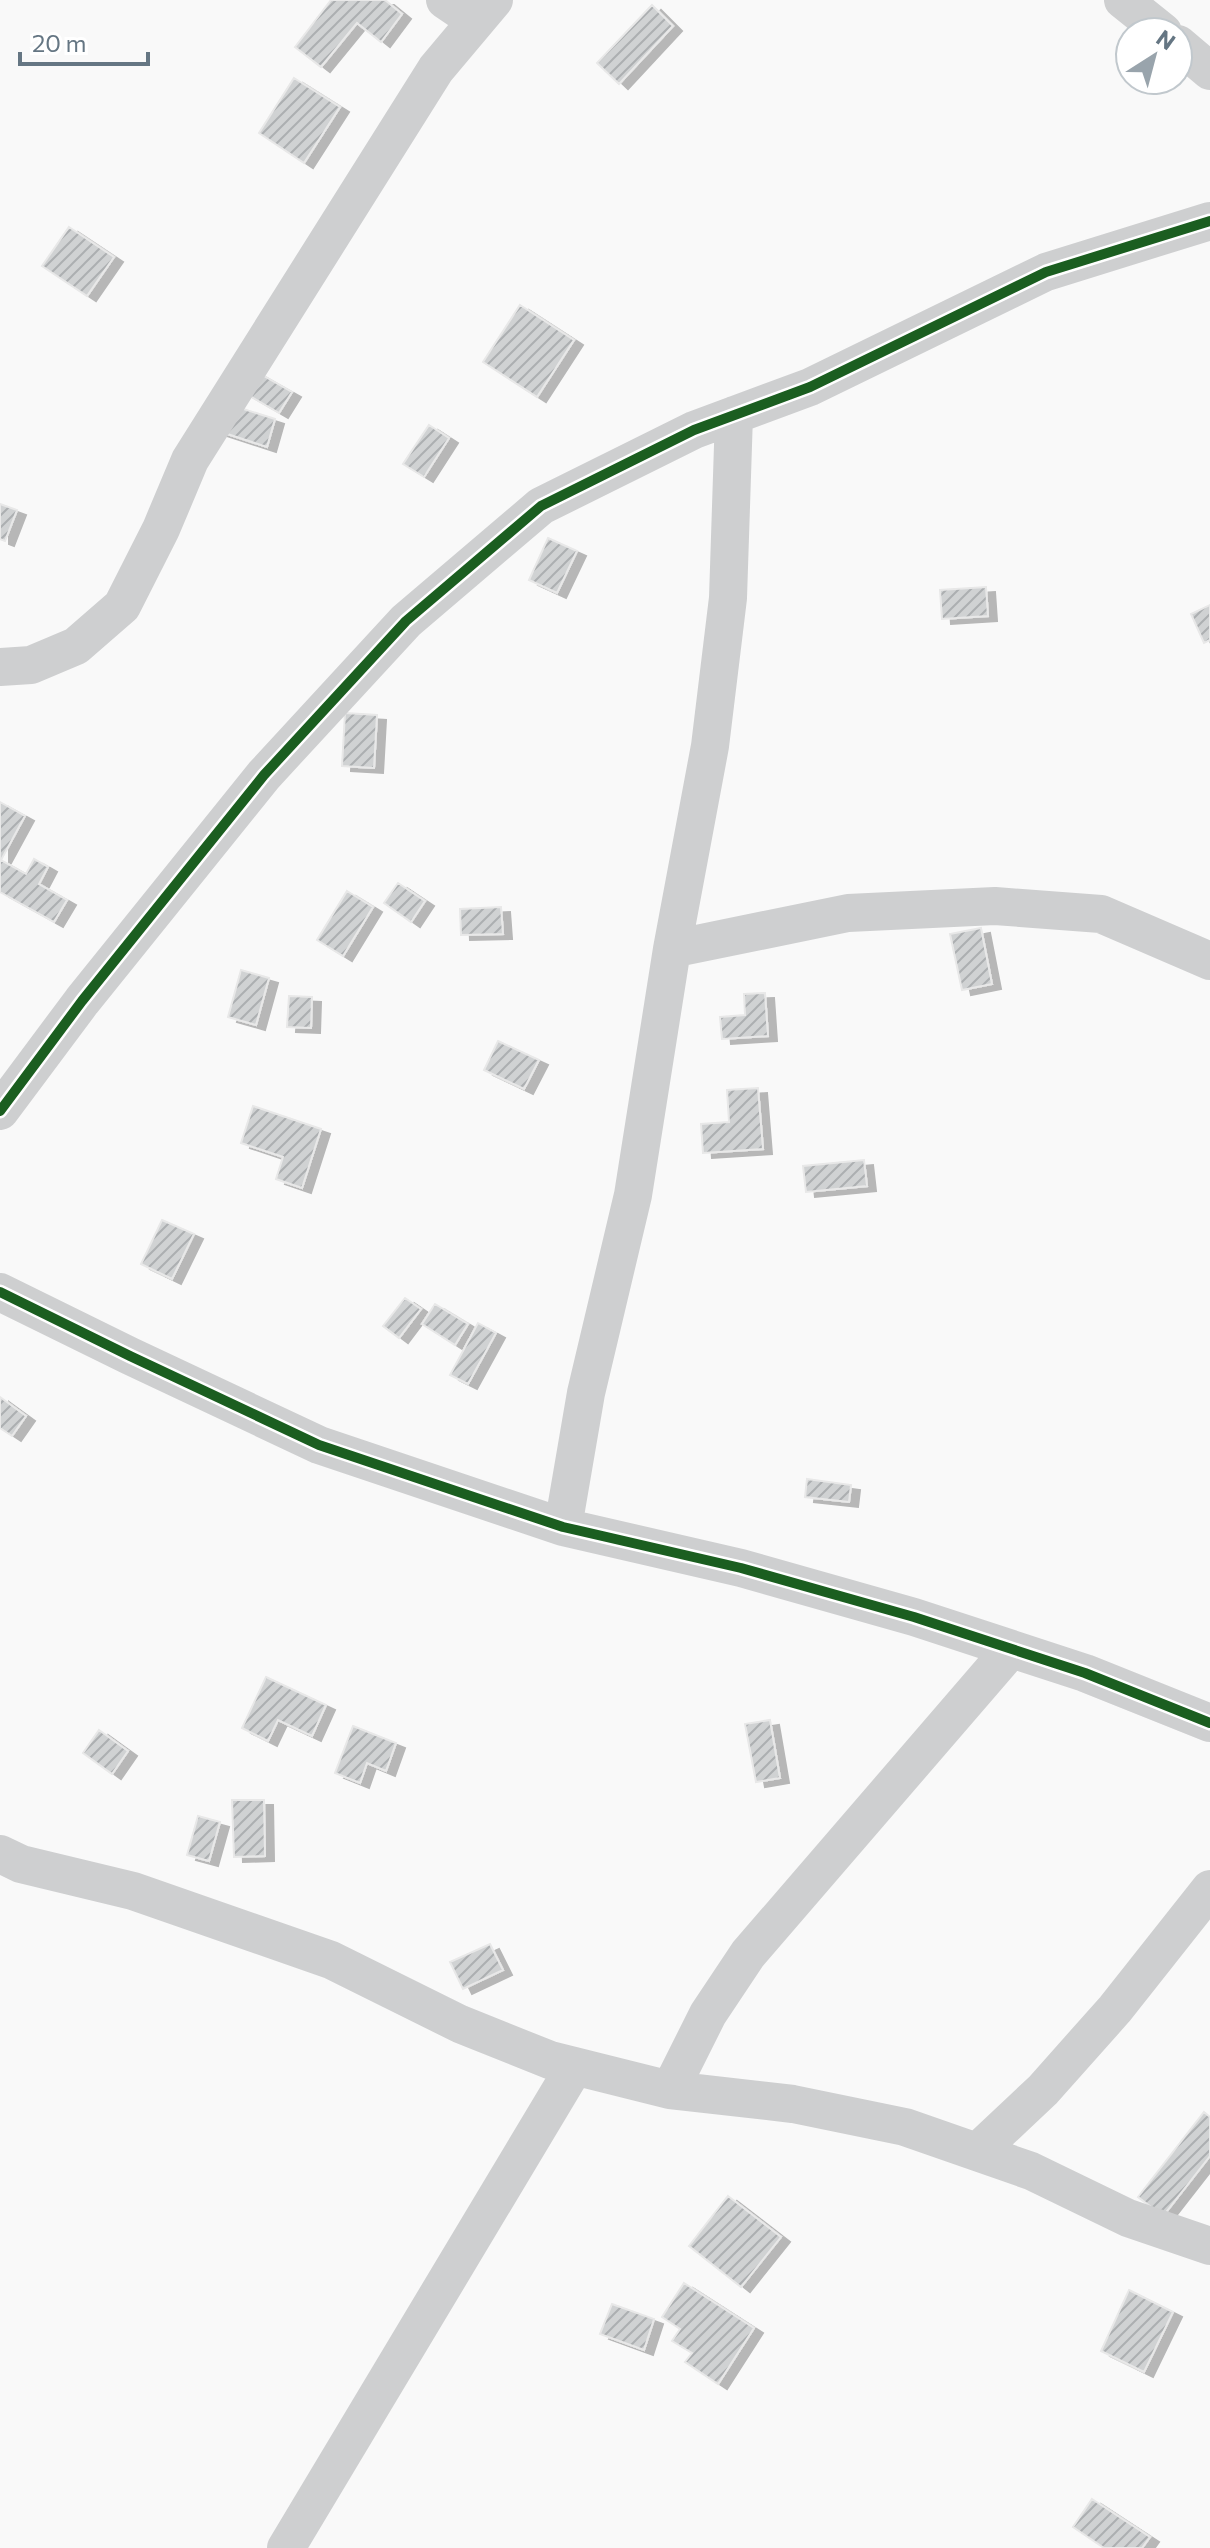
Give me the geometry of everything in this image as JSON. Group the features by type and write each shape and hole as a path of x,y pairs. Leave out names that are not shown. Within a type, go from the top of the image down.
{"street":[{"path":"0,667 31,665 76,646 122,606 161,529 190,460 436,69 485,10 445,0"},
{"path":"1123,0 1143,16"},
{"path":"1194,58 1210,71"},
{"path":"0,1111 82,1001 264,775 406,621 541,506 694,430 810,387 1046,272 1210,221"},
{"path":"563,1527 586,1393 633,1195 672,949 710,746 728,598 734,415"},
{"path":"672,949 848,913 995,906 1101,914 1210,961"},
{"path":"0,1292 319,1445 563,1527 741,1568 914,1617 1085,1673 1210,1723"},
{"path":"670,2090 708,2014 748,1954 1011,1649"},
{"path":"0,1854 21,1864 133,1891 331,1960 460,2024 550,2060 670,2090 793,2104 905,2127 1031,2171 1128,2218 1210,2246"},
{"path":"977,2152 1043,2090 1115,2009 1210,1889"},
{"path":"286,2548 575,2066"}],"building":[{"path":"331,0 385,0 402,14 381,42 357,23 321,67 295,47"},
{"path":"652,5 673,26 619,84 597,63"},
{"path":"294,78 340,107 304,163 259,133"},
{"path":"69,227 114,257 87,296 42,266"},
{"path":"520,305 574,340 537,397 483,362"},
{"path":"248,367 292,392 279,413 236,388"},
{"path":"212,399 275,419 267,447 203,426"},
{"path":"429,425 449,438 424,477 403,464"},
{"path":"0,504 17,510 5,541 0,539"},
{"path":"548,538 577,551 557,593 529,580"},
{"path":"986,587 988,616 942,619 940,590"},
{"path":"1210,605 1210,640 1204,643 1191,614"},
{"path":"345,713 377,715 374,768 342,766"},
{"path":"0,802 25,816 1,860 26,874 34,859 48,867 39,884 67,900 54,922 0,892"},
{"path":"398,883 425,901 411,922 384,903"},
{"path":"347,891 373,907 343,956 317,940"},
{"path":"501,907 503,934 461,935 460,909"},
{"path":"981,928 992,984 962,990 950,934"},
{"path":"241,970 269,978 256,1025 228,1017"},
{"path":"765,993 768,1036 722,1039 720,1017 745,1015 744,994"},
{"path":"289,996 312,997 311,1028 287,1027"},
{"path":"498,1041 539,1060 524,1089 484,1070"},
{"path":"758,1088 763,1149 703,1153 701,1124 729,1122 727,1090"},
{"path":"253,1106 321,1129 302,1188 276,1179 283,1157 241,1143"},
{"path":"864,1160 867,1186 806,1192 803,1166"},
{"path":"162,1220 194,1234 172,1279 141,1264"},
{"path":"405,1298 421,1309 399,1338 383,1326"},
{"path":"435,1304 468,1324 455,1345 422,1324"},
{"path":"478,1323 496,1333 468,1384 450,1375"},
{"path":"0,1397 26,1416 12,1436 0,1428"},
{"path":"807,1479 851,1485 849,1502 805,1497"},
{"path":"266,1677 326,1705 312,1736 278,1720 268,1741 242,1728"},
{"path":"770,1720 780,1778 756,1782 745,1724"},
{"path":"353,1726 396,1743 386,1771 367,1763 360,1783 335,1773"},
{"path":"99,1730 128,1751 112,1774 83,1753"},
{"path":"232,1800 264,1800 265,1856 234,1857"},
{"path":"198,1816 220,1822 209,1861 187,1855"},
{"path":"490,1944 503,1970 463,1989 450,1962"},
{"path":"1204,2112 1210,2117 1210,2156 1163,2216 1138,2197"},
{"path":"728,2196 781,2237 741,2287 689,2246"},
{"path":"684,2283 754,2328 718,2384 685,2362 692,2353 672,2341 680,2329 662,2317"},
{"path":"1129,2290 1173,2312 1144,2372 1101,2351"},
{"path":"612,2304 654,2319 644,2350 600,2334"},
{"path":"1092,2499 1150,2537 1142,2548 1104,2548 1073,2527"}],"cycle path":[{"path":"0,1111 82,1001 264,775 406,621 541,506 694,430 810,387 1046,272 1210,221"},
{"path":"0,1292 319,1445 563,1527 741,1568 914,1617 1085,1673 1210,1723"}]}
